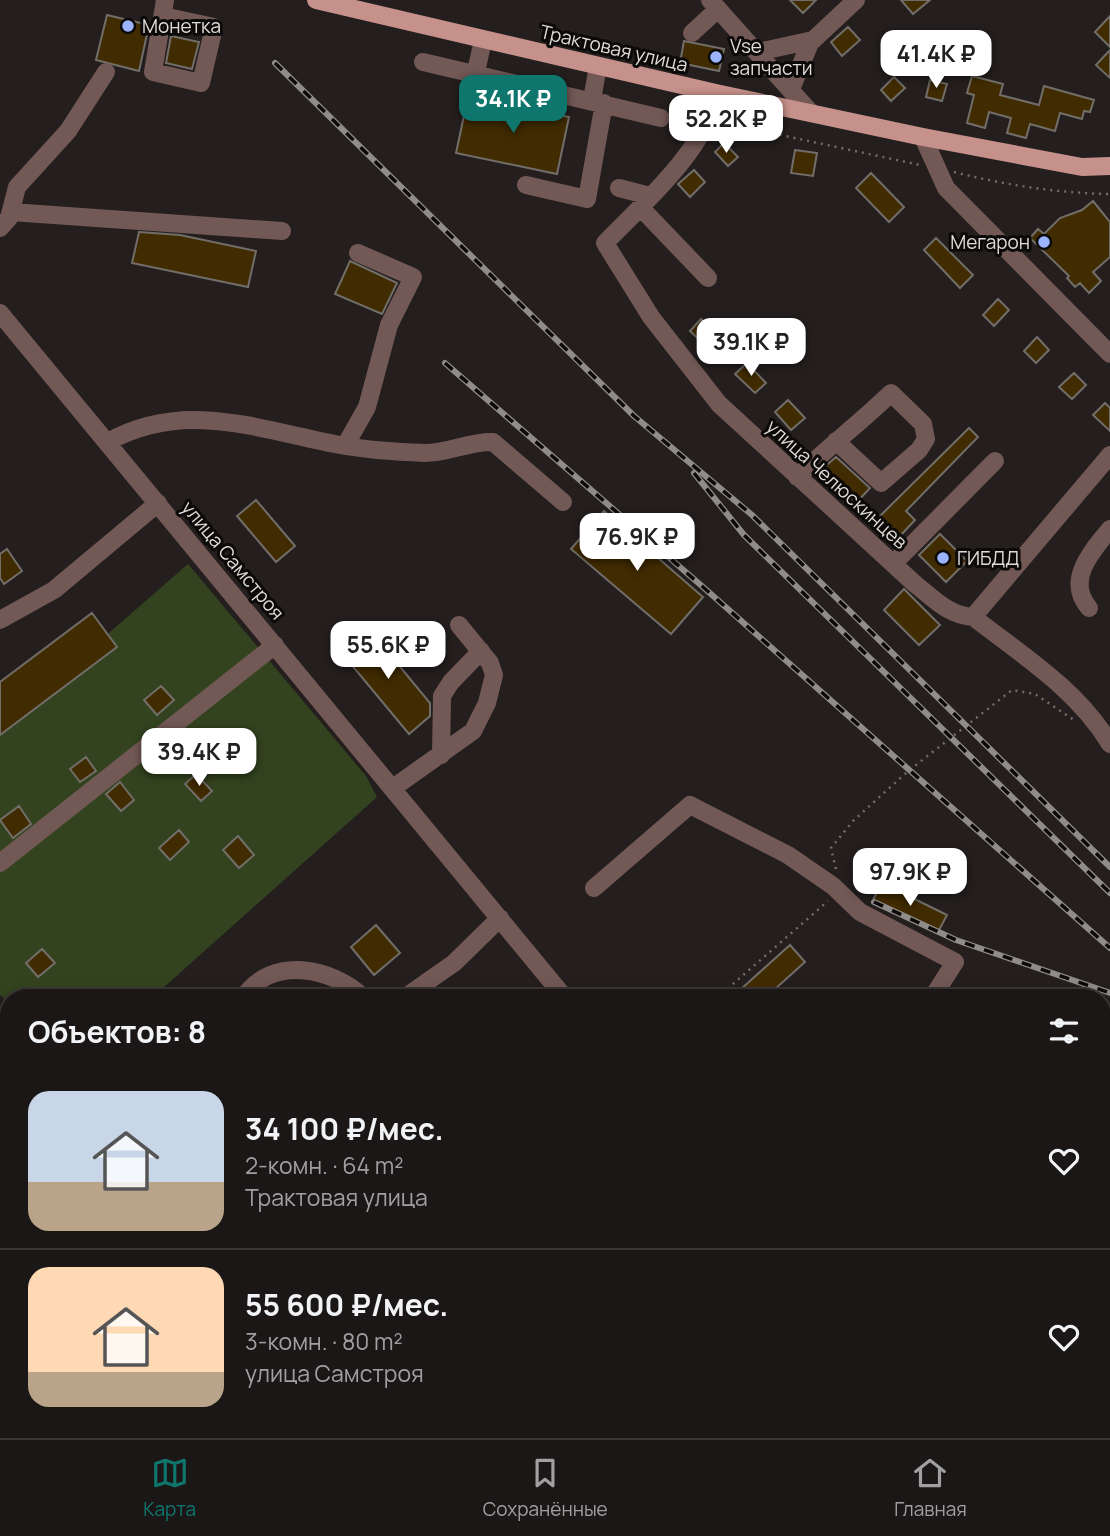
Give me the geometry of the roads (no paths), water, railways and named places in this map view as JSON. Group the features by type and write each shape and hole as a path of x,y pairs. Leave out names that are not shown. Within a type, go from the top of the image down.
{"main road":[{"name":"Трактовая улица","path":"316,0 720,94 923,137 1082,167 1110,166"}],"street":[{"path":"791,89 813,40 856,0"},
{"path":"692,33 714,4 811,113"},
{"path":"475,72 483,40"},
{"path":"758,52 813,40"},
{"path":"423,62 475,72 666,119"},
{"path":"526,185 587,199 598,102 598,66"},
{"path":"0,228 5,224 10,212 17,187 68,131 106,72"},
{"path":"645,201 688,155 711,120 720,94"},
{"path":"923,137 946,188 1110,354"},
{"path":"619,188 645,201 708,278"},
{"name":"улица Челюскинцев","path":"645,201 605,243 651,317 719,404 893,564 946,609 961,617 972,617 1058,682 1105,736"},
{"path":"10,212 282,231"},
{"path":"345,446 368,407 389,326 413,277 358,253"},
{"name":"улица Самстроя","path":"0,313 558,989"},
{"path":"797,477 836,441 844,438 891,393 923,424 926,439 919,450 881,483 836,441"},
{"path":"108,443 154,422 207,419 345,446 427,453 451,450 480,441 493,442 563,502"},
{"path":"972,617 1110,455"},
{"path":"893,564 995,461"},
{"path":"0,620 54,590 158,503"},
{"path":"1089,608 1084,602 1079,584 1081,568 1110,529"},
{"path":"393,788 473,731 487,703 494,675 490,663 459,625"},
{"path":"0,863 275,645"},
{"path":"441,755 442,696 451,682 481,652"},
{"path":"594,888 690,805 788,855 838,891 860,912 955,962 938,989"},
{"path":"417,989 454,963 500,918"},
{"path":"248,989 272,973 298,969 327,974 355,989"}],"railway":[{"path":"275,63 634,416 752,515 1110,867"},
{"path":"445,363 703,587 1110,948"},
{"path":"694,473 744,535 1110,893"},
{"path":"874,902 956,940 1098,989"}],"place":[{"name":"Монетка","path":"128,26"},
{"name":"Vse запчасти","path":"716,57"},
{"name":"Мегарон","path":"1044,242"},
{"name":"ГИБДД","path":"943,558"}]}
